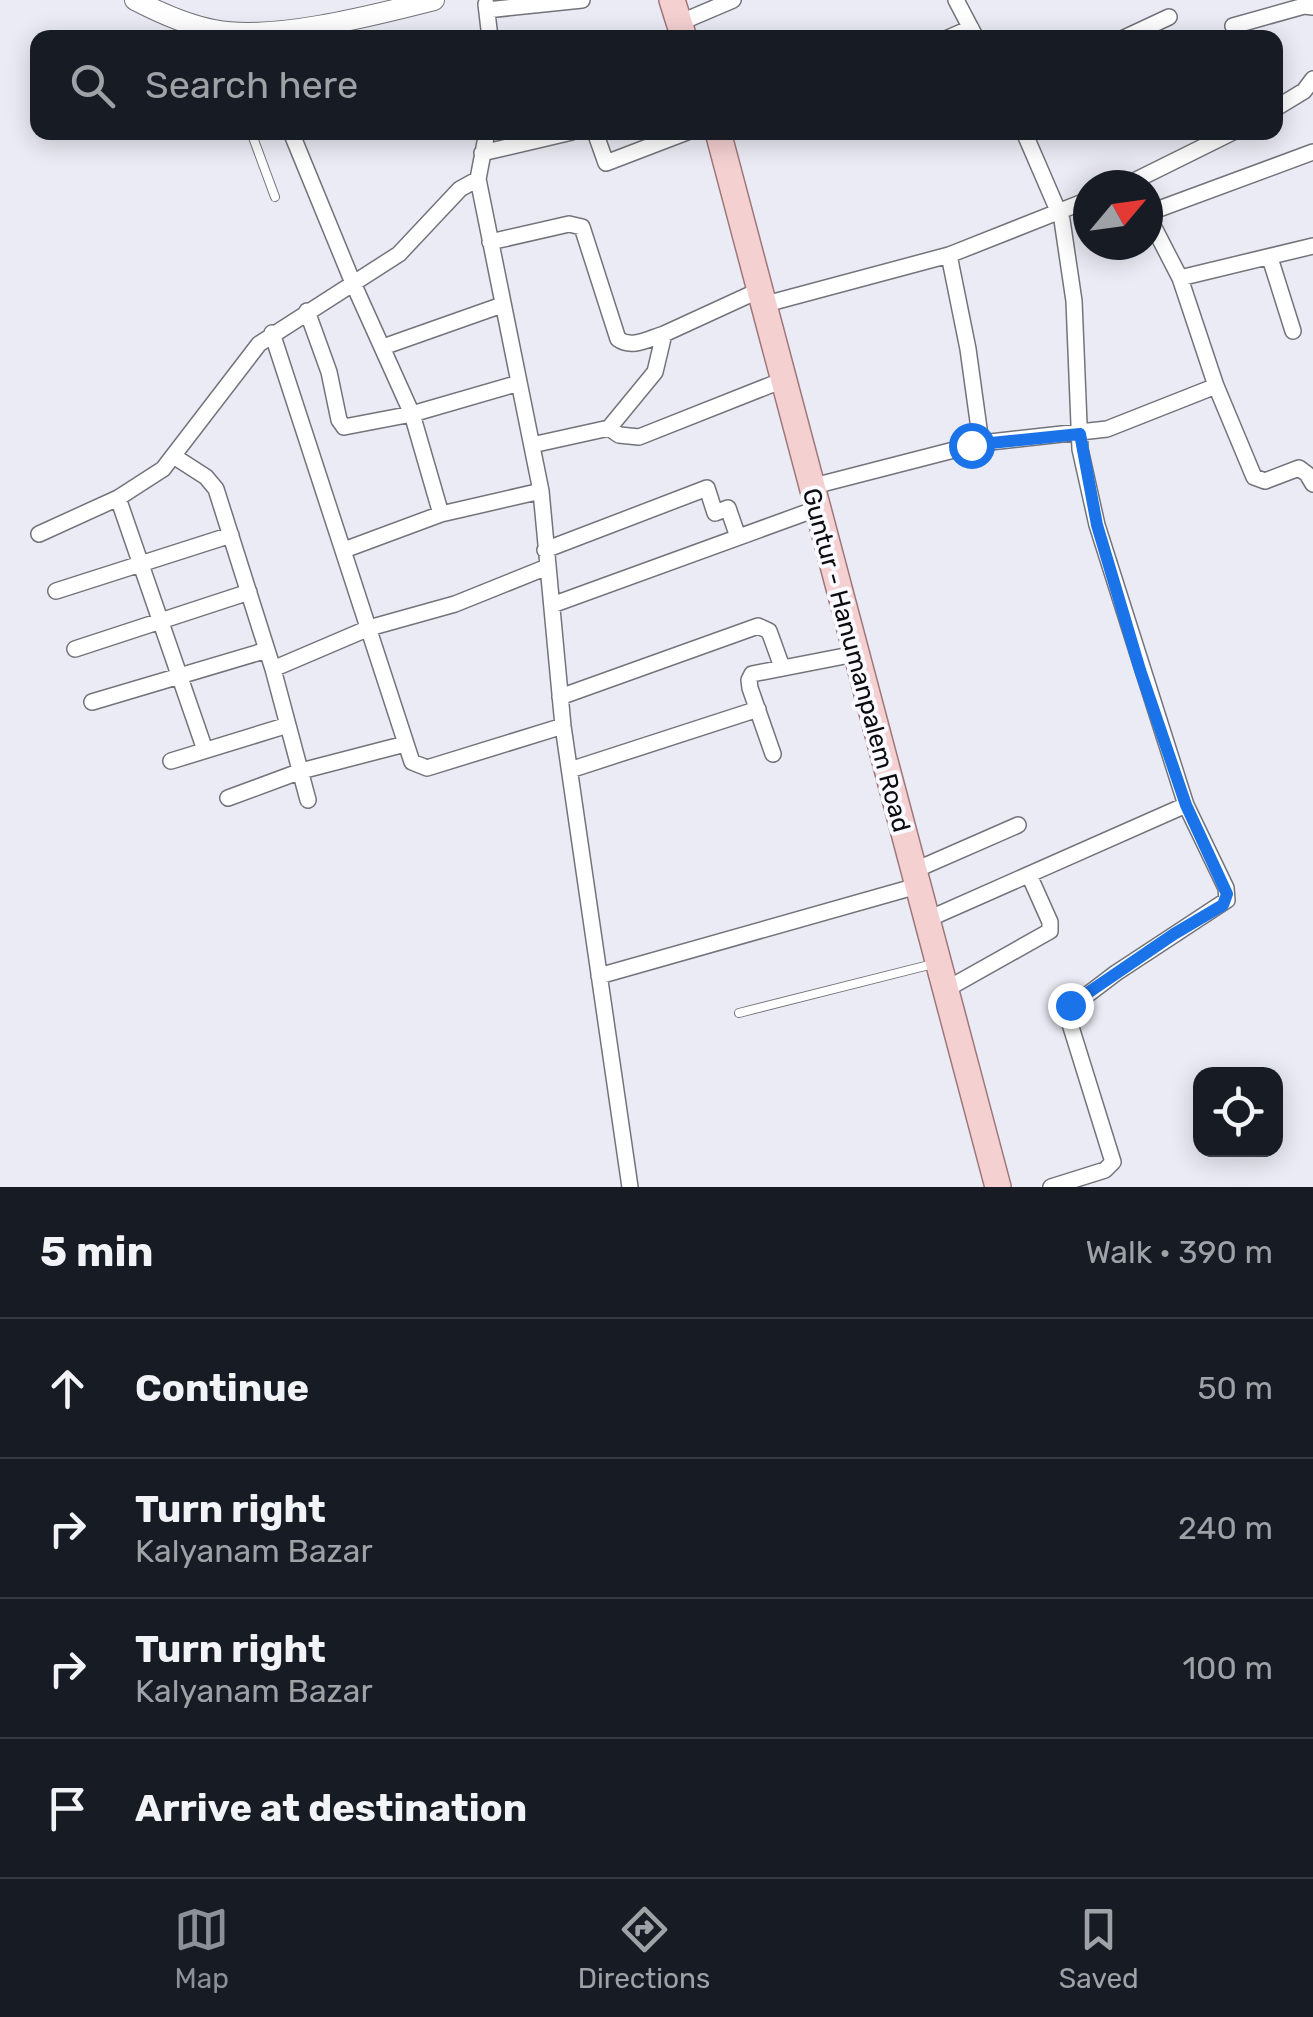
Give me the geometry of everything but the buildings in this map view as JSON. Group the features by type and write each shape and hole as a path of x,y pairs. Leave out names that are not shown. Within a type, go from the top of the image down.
{"main road":[{"name":"Guntur - Hanumanpalem Road","path":"720,140 998,1187"}],"street":[{"path":"135,0 204,30"},
{"path":"274,30 352,10 434,0"},
{"path":"489,30 486,5 582,0"},
{"path":"678,20 733,0"},
{"path":"956,0 972,30"},
{"path":"1233,26 1304,6 1313,7"},
{"path":"1141,30 1169,17"},
{"path":"1283,104 1304,91 1313,80"},
{"path":"294,140 412,414 441,514"},
{"path":"485,140 478,179 541,491 560,697 630,1187"},
{"path":"482,152 536,140"},
{"path":"598,140 606,163 646,140"},
{"path":"1028,140 1059,212 1074,301 1080,434 1097,525 1186,805 1226,888 1227,900 1066,1011 1114,1162 1105,1170 1051,1187"},
{"path":"1158,170 1217,140"},
{"path":"1163,208 1313,152"},
{"path":"39,534 118,498 163,470 254,350 272,333 400,254 460,190 478,179"},
{"path":"490,242 568,224 582,227 618,339 635,344 764,296 949,255 1073,206"},
{"path":"1163,244 1180,278 1216,386 1254,477 1265,481 1298,468 1313,484"},
{"path":"1180,278 1313,246"},
{"path":"949,255 970,358 981,442"},
{"path":"1270,258 1293,331"},
{"path":"383,348 502,305"},
{"path":"307,312 329,372 341,424 348,428 519,383"},
{"path":"272,333 412,762 426,768 564,726"},
{"path":"532,446 609,428 655,372 664,334"},
{"path":"609,428 619,435 639,437 783,380"},
{"path":"552,605 738,537 813,498 981,442 1080,434 1114,427 1216,386"},
{"path":"175,457 212,483 273,669 308,800"},
{"path":"273,669 370,628 455,604 706,488 715,512 728,508 738,537"},
{"path":"344,550 441,514 541,491"},
{"path":"118,498 205,750"},
{"path":"56,591 230,535"},
{"path":"75,649 248,592"},
{"path":"560,697 758,626 769,631 782,667"},
{"path":"92,702 266,650"},
{"path":"773,754 748,680 759,671 856,654"},
{"path":"570,770 758,708"},
{"path":"172,761 288,725"},
{"path":"228,798 302,771 405,744"},
{"path":"926,920 1186,805"},
{"path":"599,976 915,878 1018,825"},
{"path":"945,990 1050,931 1050,922 1029,875"}],"lane":[{"path":"254,140 275,197"},
{"path":"738,1013 938,962"}],"route":[{"path":"971,445 1080,434 1097,525 1140,670 1186,805 1226,888 1227,900 1223,905 1070,1005"}]}
